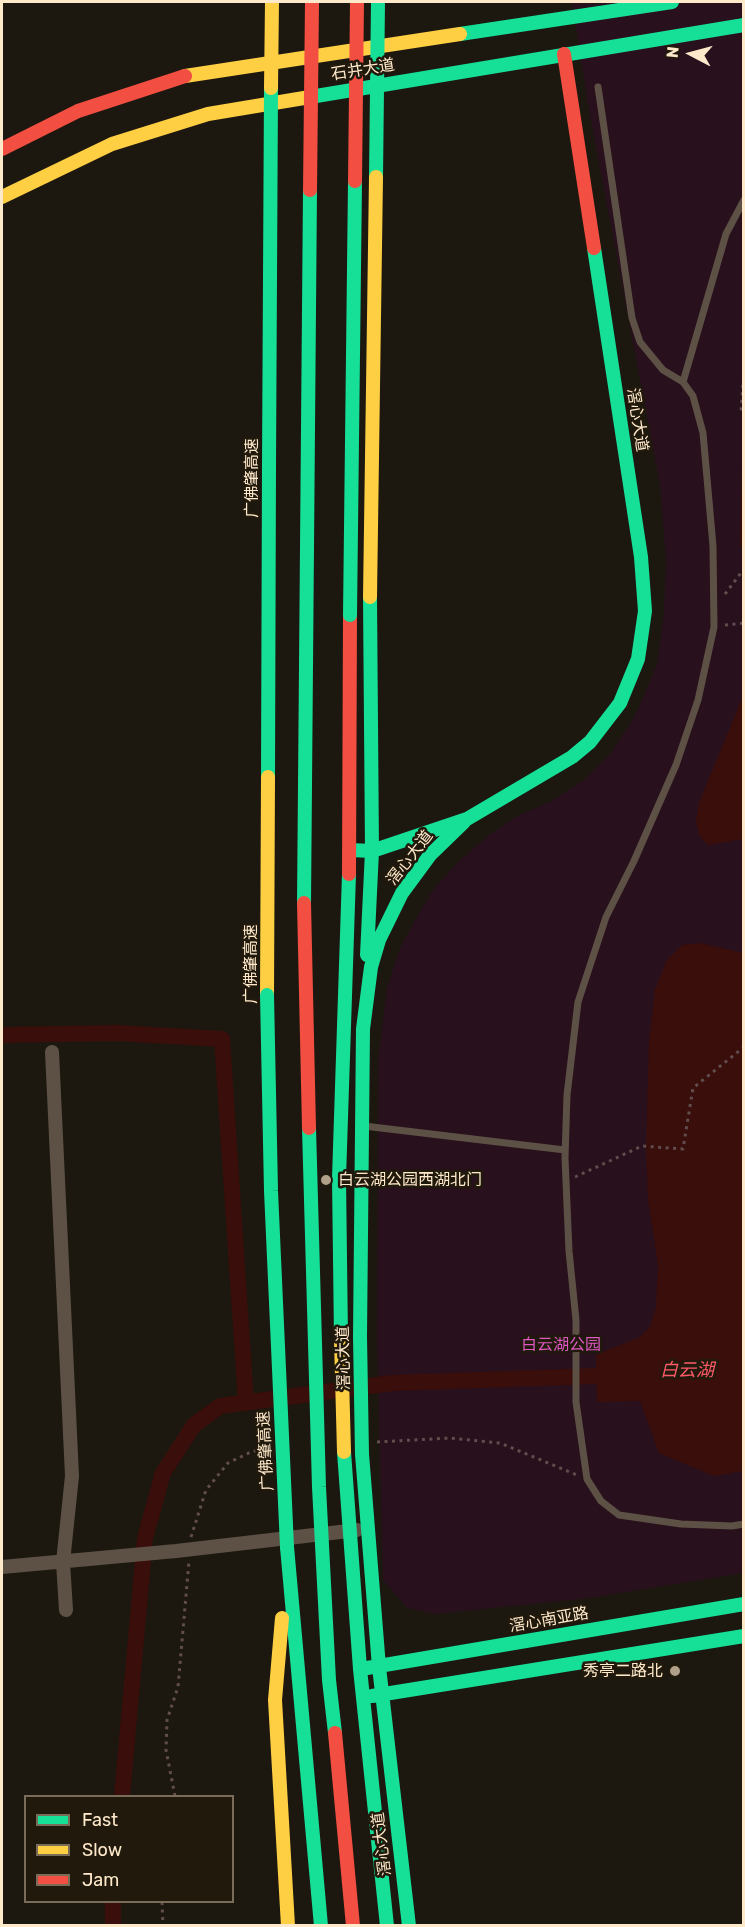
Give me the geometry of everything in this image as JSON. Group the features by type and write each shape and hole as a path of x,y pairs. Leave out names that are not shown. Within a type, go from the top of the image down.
{"main road":[{"name":"广佛肇高速","path":"272,2 267,994 271,1191 287,1547 321,1926"},
{"path":"314,2 303,872 304,963 319,1475 328,1680 348,1851 353,1926"},
{"name":"滘心大道","path":"357,2 350,615 350,850 339,1178 341,1339 344,1452 360,1669 387,1926"},
{"path":"363,1029 372,851 370,597 378,2"},
{"name":"石井大道","path":"2,149 78,111 178,77 672,2"},
{"name":"石井大道","path":"2,197 112,144 208,114 744,25"},
{"name":"滘心大道","path":"409,1926 378,1666 362,1454 361,1126 363,1029 371,967 391,912 430,855 467,819 512,790 555,768 590,742 620,703 629,686 643,634 645,611 641,557 564,54"},
{"name":"滘心大道","path":"350,850 372,851 467,819"},
{"path":"287,1547 275,1700 288,1926"},
{"name":"滘心南亚路","path":"360,1669 744,1604"},
{"path":"363,1697 744,1636"},
{"path":"348,1851 361,1926"}],"street":[{"path":"52,1052 72,1476 63,1562 66,1610"},
{"path":"2,1567 176,1551 367,1529"}],"lane":[{"path":"598,87 632,318 640,342 663,370 683,382 693,396 703,433 713,546 714,627 698,700 676,765 606,917 578,1002 567,1095 565,1150 576,1344 576,1402 587,1479 601,1501 619,1515 681,1524 732,1526 744,1524"},
{"path":"683,382 726,234 744,200"},
{"path":"343,1029 363,1029"},
{"path":"361,1126 565,1150"}],"path":[{"path":"742,413 744,370"},
{"path":"714,607 744,569"},
{"path":"714,627 744,623"},
{"path":"566,1181 642,1146 683,1149 693,1088 744,1047"},
{"path":"162,1903 162,1926"}],"green space":[{"name":"白云湖公园","path":"572,2 743,2 743,1573 589,1598 435,1614 407,1608 383,1580 377,1341 378,1063 387,988 400,948 417,917 433,890 458,862 489,835 519,815 552,801 584,780 610,754 635,716 657,665 664,612 666,559 660,485 589,110"}],"water":[{"path":"743,418 744,547 743,548 740,546"},
{"path":"743,696 743,839 708,845 699,835 696,821 699,803"},
{"name":"白云湖","path":"699,943 744,953 743,1471 714,1476 659,1453 640,1401 597,1402 596,1355 640,1337 649,1329 656,1308 658,1265 648,1199 646,1148 649,1043 655,990 667,960 682,945"}],"waterway":[{"path":"2,1035 117,1033 222,1039 246,1403"},
{"path":"122,1795 145,1538 163,1473 194,1425 220,1406 392,1383 597,1376"},
{"path":"113,1903 113,1926"}],"traffic: fast":[{"path":"376,177 378,2"},
{"path":"460,34 672,2"},
{"path":"310,97 744,25"},
{"path":"269,465 271,88"},
{"path":"350,615 355,181"},
{"path":"304,903 310,190"},
{"path":"350,850 372,851 467,819 572,757 590,742 620,703 638,659 645,611 641,557 594,248"},
{"path":"268,777 269,465"},
{"path":"367,955 372,851 370,597"},
{"path":"360,1336 363,1029 371,967 379,940 402,893 430,855 464,822"},
{"path":"341,1339 339,1178 349,874"},
{"path":"267,995 271,1191 287,1547"},
{"path":"309,1128 319,1487 329,1680 335,1733"},
{"path":"360,1336 362,1454"},
{"path":"344,1452 360,1669 387,1926"},
{"path":"362,1454 379,1667 409,1926"},
{"path":"287,1547 321,1926"},
{"path":"367,1668 744,1604"},
{"path":"372,1696 744,1636"}],"traffic: slow":[{"path":"271,88 272,2"},
{"path":"185,76 460,34"},
{"path":"2,197 112,144 208,114 310,97"},
{"path":"370,597 376,177"},
{"path":"267,995 268,777"},
{"path":"341,1339 344,1452"},
{"path":"282,1618 275,1700 288,1926"}],"traffic: jam":[{"path":"310,190 312,2"},
{"path":"355,181 357,2"},
{"path":"564,54 594,248"},
{"path":"2,149 78,111 185,76"},
{"path":"349,874 350,615"},
{"path":"304,903 309,1128"},
{"path":"335,1733 353,1926"}],"place":[{"name":"白云湖公园西湖北门","path":"326,1180"},
{"name":"秀亭二路北","path":"675,1671"}]}
